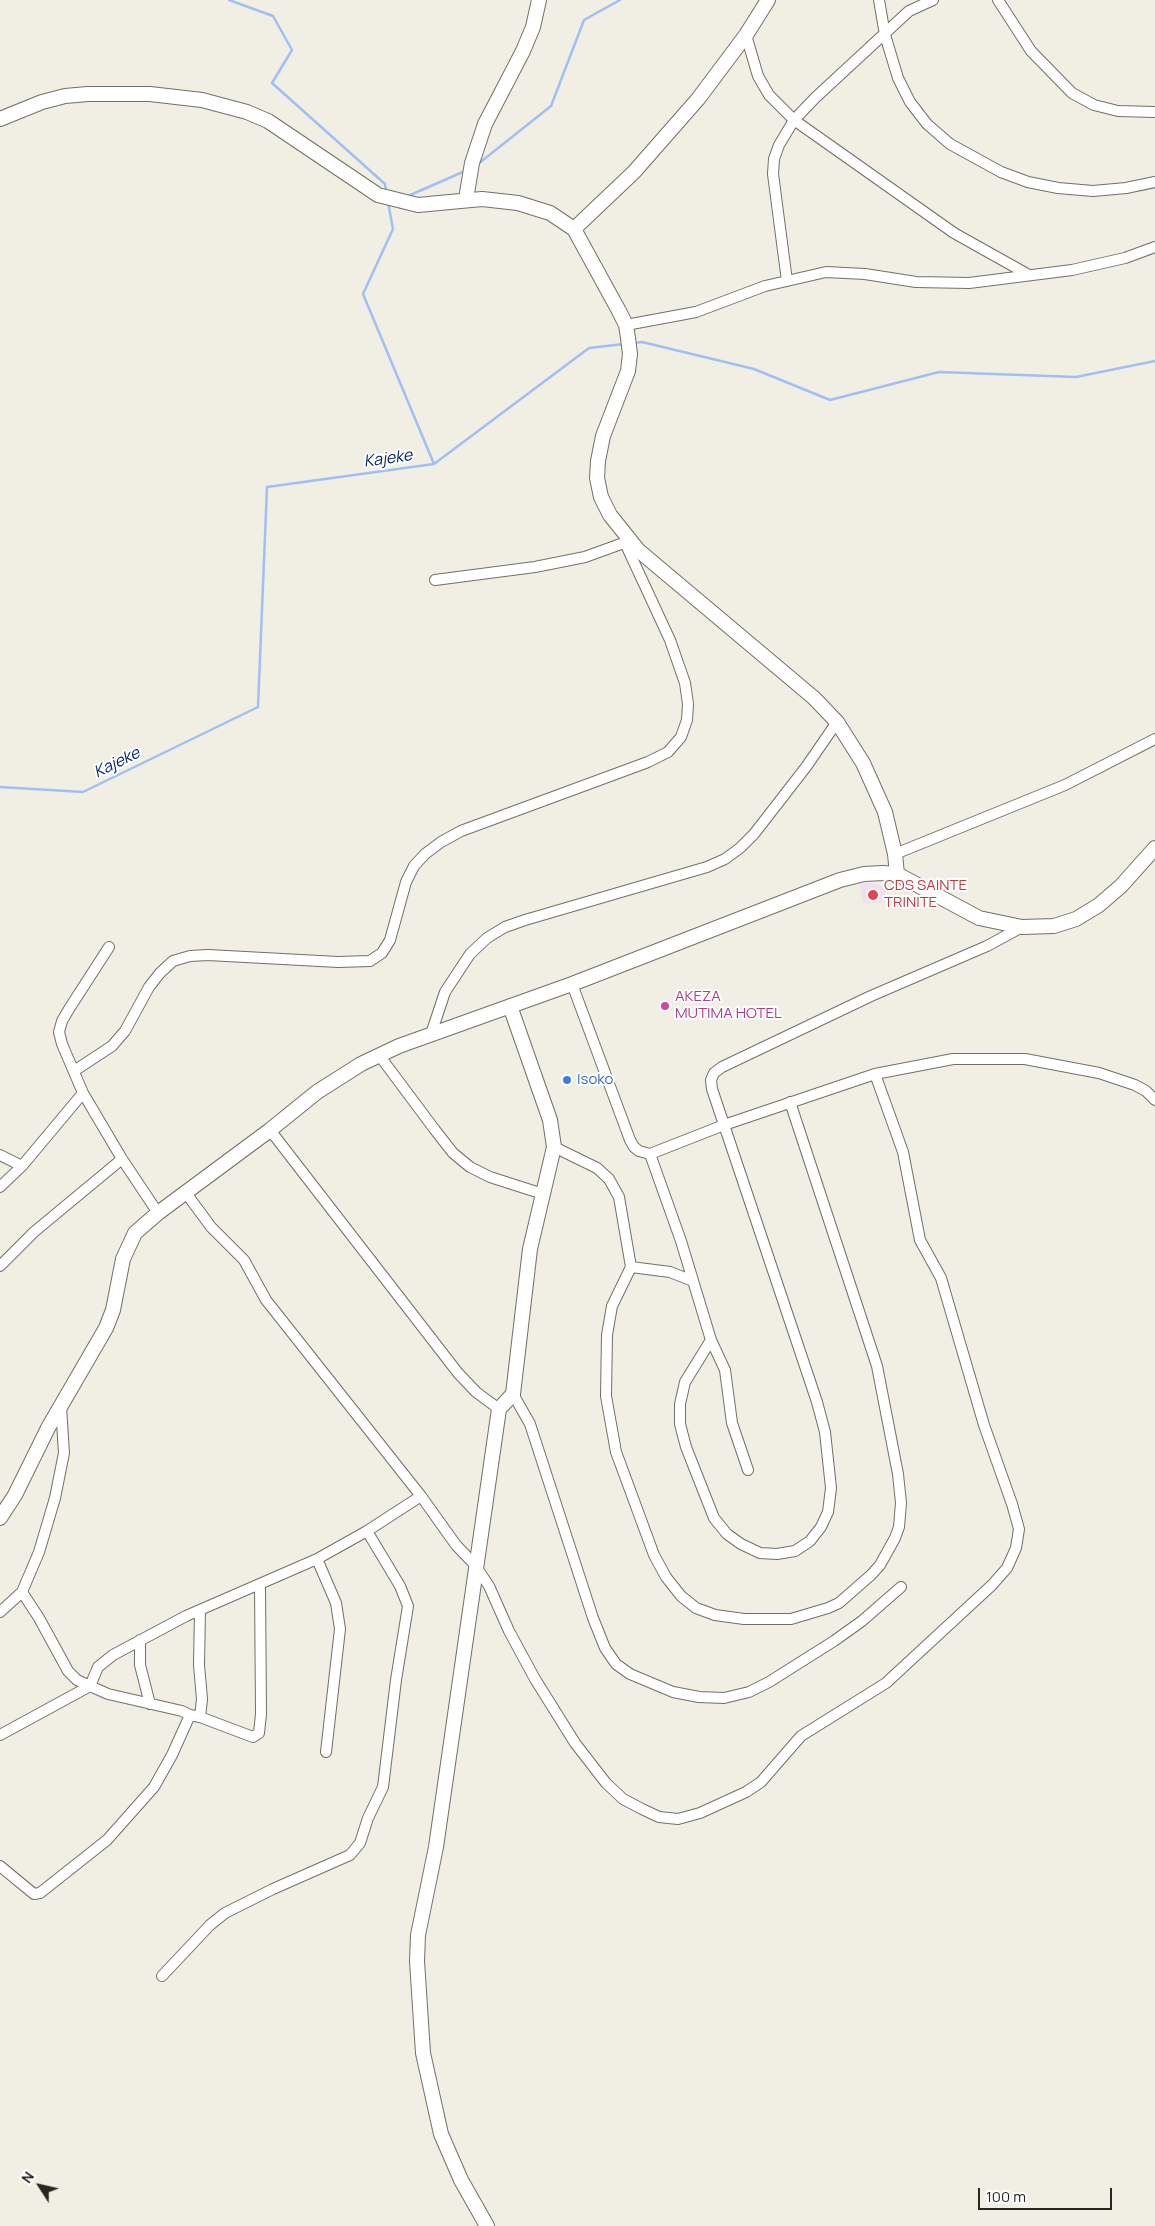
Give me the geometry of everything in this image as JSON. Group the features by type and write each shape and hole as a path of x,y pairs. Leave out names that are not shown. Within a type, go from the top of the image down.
{"street":[{"path":"466,199 472,163 485,124 533,27 539,0"},
{"path":"574,229 656,148 698,99 746,35 768,0"},
{"path":"879,0 885,35 898,78 910,102 927,124 950,144 975,160 1019,179 1058,188 1093,191 1126,188 1155,182"},
{"path":"787,281 773,174 774,159 779,145 794,120 815,98 909,11 933,0"},
{"path":"998,0 1031,52 1072,93 1094,105 1118,111 1155,112"},
{"path":"746,35 758,76 769,95 794,120 954,233 1029,275"},
{"path":"0,119 42,102 65,96 150,94 202,100 247,112 268,121 359,184 378,195 395,201 418,205 436,205 466,199 499,200 534,207 550,213 574,229 626,325 630,354 628,371 603,436 597,478 601,497 627,542 670,640 685,683 688,704 687,720 681,738 668,752 648,762 460,831 425,854 414,866 406,882 390,940 382,953 370,961 338,962 208,955 190,956 174,961 160,973 149,987 125,1031 112,1046 74,1071"},
{"path":"626,325 696,312 787,281 835,272 945,284 986,282 1081,268 1125,258 1155,247"},
{"path":"435,580 535,567 585,557 627,542"},
{"path":"627,542 814,698 837,722 858,755 885,812 896,854 896,874"},
{"path":"431,1034 438,1010 454,977 470,954 487,938 505,927 524,920 707,867 724,859 740,848 754,834 806,768 837,722"},
{"path":"896,854 1065,785 1155,739"},
{"path":"0,1518 4,1503 106,1328 113,1310 128,1245 135,1233 158,1213 270,1130 317,1092 361,1064 431,1034 572,984 840,880 864,874 883,872 896,874 979,918 1022,927 1054,926 1076,919 1098,906 1121,886 1155,848"},
{"path":"711,1340 685,1382 680,1411 680,1424 686,1447 714,1518 727,1534 741,1544 760,1553 777,1554 796,1551 810,1541 821,1527 828,1512 831,1488 825,1432 817,1402 711,1080 714,1073 722,1067 871,996 987,946 1022,927"},
{"path":"110,947 62,1021 59,1032 62,1044 83,1093 122,1159 158,1213"},
{"path":"572,984 630,1140 639,1151 650,1154 724,1124 875,1074 953,1059 1025,1058 1100,1073 1135,1085 1146,1091 1155,1100"},
{"path":"510,1006 550,1120 554,1147 544,1194 537,1216 524,1284 513,1394 530,1424 593,1618 605,1648 616,1664 630,1674 674,1692 698,1697 724,1698 749,1692 769,1682 862,1621 901,1587"},
{"path":"379,1055 447,1145 470,1167 490,1177 544,1194"},
{"path":"186,1193 211,1227 244,1260 266,1300 421,1496 456,1545 475,1566 489,1586 517,1646 535,1679 576,1743 606,1782 623,1799 642,1809 659,1817 678,1819 700,1814 746,1792 761,1782 801,1736 886,1683 992,1585 1007,1568 1016,1548 1019,1529 1012,1504 984,1425 941,1278 920,1240 903,1152 875,1074"},
{"path":"0,1187 22,1166 83,1093"},
{"path":"554,1147 597,1168 609,1179 619,1197 631,1267 622,1282 610,1316 607,1334 606,1396 616,1452 645,1533 666,1577 681,1596 696,1608 715,1615 744,1620 791,1619 839,1603 880,1565 896,1538 900,1514 898,1474 877,1366 790,1102"},
{"path":"270,1130 458,1373 476,1392 499,1410"},
{"path":"0,1154 22,1166"},
{"path":"650,1154 671,1212 711,1340 725,1370 732,1423 748,1470"},
{"path":"0,1266 34,1232 122,1159"},
{"path":"631,1267 670,1272 693,1281"},
{"path":"487,2226 461,2180 441,2134 423,2053 417,1960 418,1935 436,1847 499,1410 513,1394"},
{"path":"0,1612 22,1592 39,1552 61,1476 64,1453 61,1407"},
{"path":"0,1735 90,1686 101,1664 113,1655 200,1610 260,1586 317,1559 367,1531 421,1496"},
{"path":"162,1976 210,1925 225,1913 272,1889 350,1856 360,1843 368,1818 383,1788 396,1680 408,1606 400,1586 367,1531"},
{"path":"317,1559 336,1603 340,1629 326,1752"},
{"path":"22,1592 30,1602 68,1671 77,1680 108,1694 182,1711 253,1737 259,1733 261,1714 260,1586"},
{"path":"0,1866 34,1894 40,1892 107,1840 154,1787 195,1716 202,1699 199,1665 200,1610"},
{"path":"140,1640 140,1666 150,1704"}],"shaded area":[{"name":"CDS SAINTE TRINITE","path":"869,883 886,887 884,903 863,903 860,884"}],"waterway":[{"name":"Kajeke","path":"229,0 273,16 292,50 272,83 385,184 386,192"},
{"path":"478,164 551,106 584,20 620,0"},
{"path":"408,196 465,171"},
{"name":"Kajeke","path":"0,787 83,792 258,707 267,487 434,464 363,294 393,229 388,202"},
{"path":"634,343 642,342 754,369 830,400 939,372 1076,377 1155,361"},
{"path":"434,464 589,348 624,344"}],"place":[{"name":"CDS SAINTE TRINITE","path":"873,895"},
{"name":"AKEZA MUTIMA HOTEL","path":"665,1006"},
{"name":"Isoko","path":"567,1080"}]}
